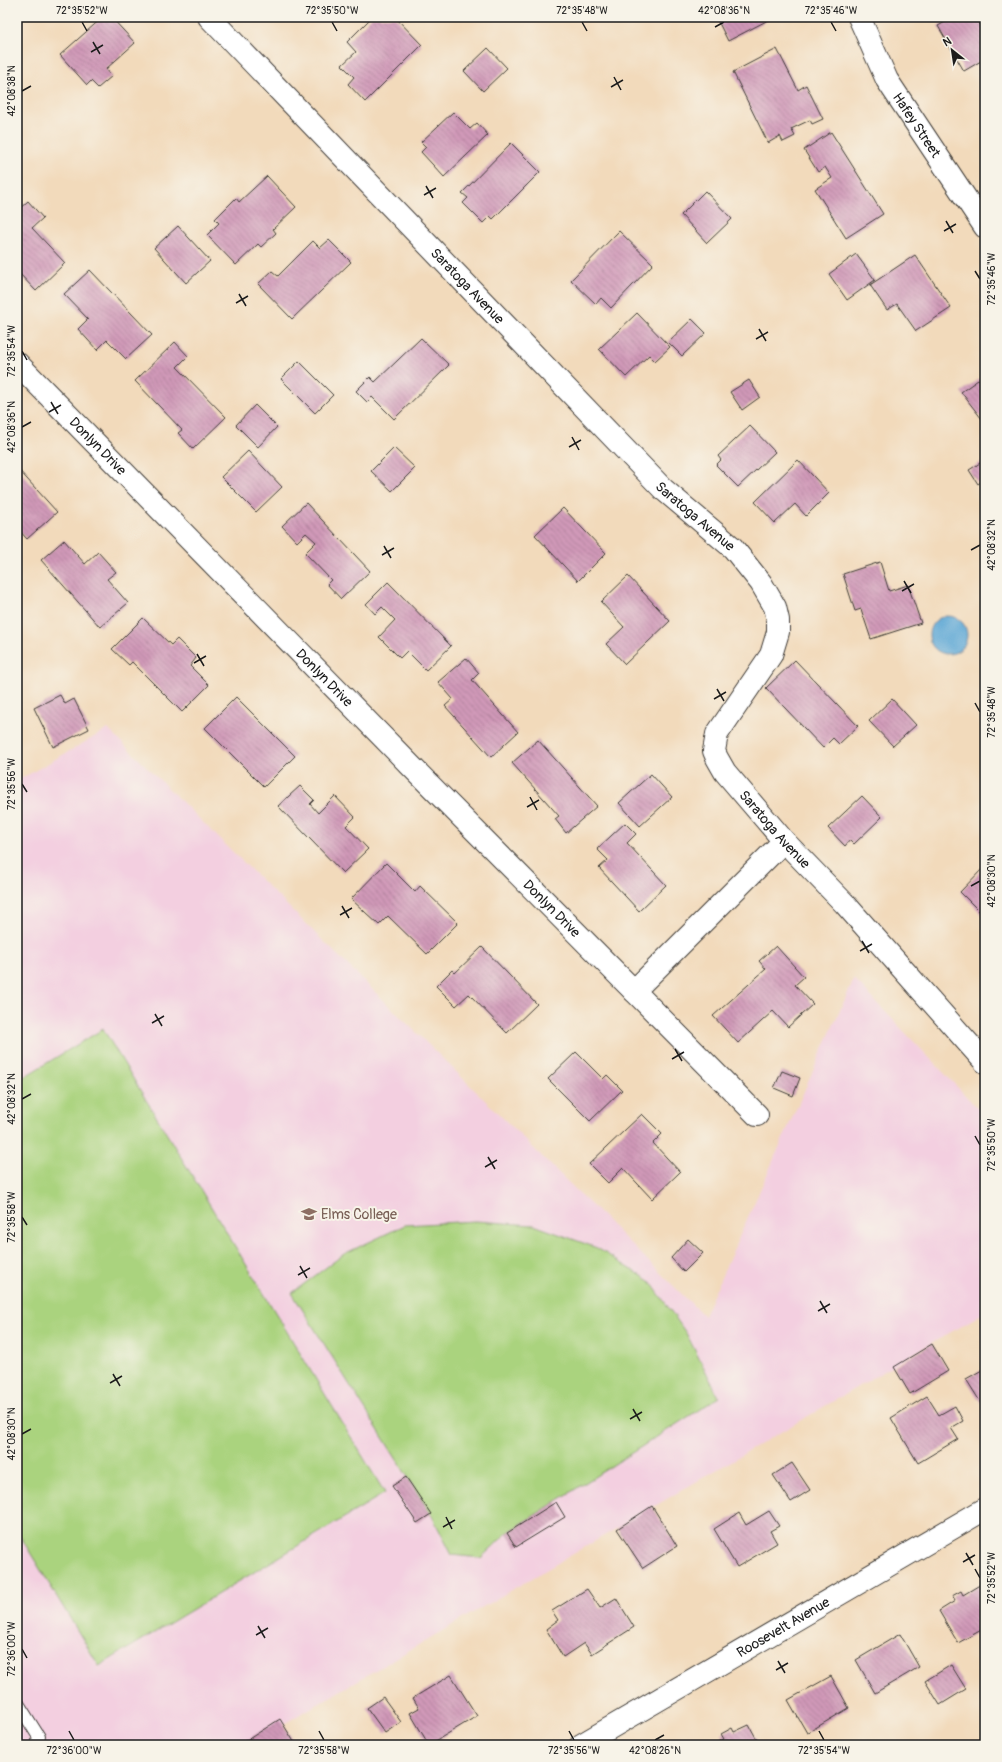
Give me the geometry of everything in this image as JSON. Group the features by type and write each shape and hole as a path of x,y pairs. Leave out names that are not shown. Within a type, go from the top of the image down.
{"street":[{"name":"Saratoga Avenue","path":"209,17 663,489 733,548 761,582 775,607 778,620 775,644 762,670 717,734 714,751 725,772 784,841 845,904 985,1062"},
{"name":"Hafey Street","path":"858,17 887,80 985,227"},
{"name":"Donlyn Drive","path":"17,363 410,765 757,1115"},
{"path":"634,991 784,841"},
{"name":"Roosevelt Avenue","path":"581,1745 985,1509"}],"lane":[{"path":"17,1702 39,1737 37,1745"}],"shaded area":[{"name":"Elms College","path":"108,729 704,1316 854,979 985,1116 985,1312 248,1745 17,1745 17,781"}],"green space":[{"path":"103,1029 385,1493 99,1666 17,1531 17,1081"},
{"path":"475,1221 534,1225 597,1248 650,1281 686,1333 719,1397 507,1533 481,1558 452,1555 431,1514 292,1293 344,1254 405,1225"}],"water":[{"path":"944,616 952,616 962,621 966,628 966,642 962,649 952,654 944,654 934,649 932,646 929,639 929,631 934,621 937,619"}],"building":[{"path":"103,17 111,17 135,43 106,69 112,76 98,88 91,81 87,85 60,55"},
{"path":"372,17 395,17 422,45 365,102 348,84 354,77 342,65 356,52 347,42"},
{"path":"716,17 774,17 728,41"},
{"path":"954,17 975,17 979,24 985,24 985,68 981,61 964,71 938,26"},
{"path":"488,48 507,68 483,91 464,71"},
{"path":"777,49 798,90 806,85 823,119 812,124 810,120 791,129 795,136 783,142 780,136 768,143 733,72"},
{"path":"453,112 470,129 477,123 488,135 444,177 421,152 426,147 421,142"},
{"path":"831,132 883,214 846,238 815,189 832,178 825,167 818,172 804,150"},
{"path":"511,143 540,172 493,219 490,216 483,223 463,203 468,198 462,193"},
{"path":"267,176 296,207 273,229 276,233 261,247 258,244 236,265 207,235 219,223 215,219 236,198 239,202"},
{"path":"705,191 732,219 707,243 681,215"},
{"path":"28,201 43,218 32,228 65,263 36,291 17,271 17,211"},
{"path":"178,226 210,261 186,283 154,248"},
{"path":"619,231 653,264 611,308 601,298 596,304 571,280"},
{"path":"329,240 351,262 292,319 258,284 272,271 278,276 313,241 320,248"},
{"path":"856,254 875,280 847,300 829,274"},
{"path":"915,255 951,308 916,331 897,304 887,310 870,285"},
{"path":"90,270 152,335 126,359 107,340 97,350 78,329 88,319 64,294"},
{"path":"637,313 670,347 655,361 649,355 626,377 599,349"},
{"path":"692,319 706,333 682,356 668,342"},
{"path":"421,338 449,365 394,419 372,397 367,402 356,391 370,377 375,382"},
{"path":"175,342 188,356 177,367 226,417 193,449 178,433 182,430 135,381"},
{"path":"299,361 333,395 315,413 281,379"},
{"path":"985,375 985,423 961,392"},
{"path":"749,380 760,397 742,410 730,392"},
{"path":"255,405 277,427 258,447 236,425"},
{"path":"750,426 775,452 738,487 716,465 721,460 718,456"},
{"path":"394,448 415,468 392,491 371,471"},
{"path":"248,451 282,487 256,512 221,477"},
{"path":"798,460 829,493 806,516 795,504 775,523 755,502"},
{"path":"985,460 985,479 978,484 969,470"},
{"path":"17,468 57,512 27,539 17,528"},
{"path":"306,503 370,571 341,599 327,584 331,580 305,553 316,542 306,533 297,542 282,526"},
{"path":"563,508 606,553 578,581 535,535"},
{"path":"64,540 85,564 98,552 116,572 107,579 128,603 100,627 41,560"},
{"path":"880,562 889,591 908,585 921,623 871,639 861,609 855,611 843,574"},
{"path":"628,576 670,621 625,664 606,644 624,627 601,602"},
{"path":"388,582 451,646 426,670 407,651 400,658 379,637 395,620 382,607 375,614 366,604"},
{"path":"143,618 171,645 177,639 196,658 190,666 209,685 182,712 132,662 129,665 112,649"},
{"path":"466,658 479,673 472,680 518,732 491,757 445,706 453,699 438,682"},
{"path":"795,660 858,726 839,744 833,738 823,748 766,688"},
{"path":"60,695 65,704 74,699 89,729 53,747 34,708"},
{"path":"236,697 295,756 264,787 205,728"},
{"path":"892,699 916,725 893,746 869,721"},
{"path":"538,740 597,806 566,833 555,819 559,816 512,763"},
{"path":"651,774 672,797 640,826 619,803"},
{"path":"300,786 314,800 310,804 318,813 335,796 355,817 346,826 368,849 343,873 278,806"},
{"path":"862,796 882,817 854,844 850,840 845,846 828,828"},
{"path":"625,823 636,834 627,843 666,885 639,911 599,868 608,860 597,849"},
{"path":"386,863 415,892 420,886 458,923 427,954 388,916 379,925 351,899"},
{"path":"985,866 985,917 960,892"},
{"path":"776,946 804,977 795,985 813,1004 788,1027 773,1011 738,1043 713,1016 766,969 759,961"},
{"path":"482,947 537,1004 507,1033 469,994 456,1006 436,986 452,970 455,973"},
{"path":"576,1052 603,1079 607,1075 622,1090 590,1121 548,1079"},
{"path":"782,1071 800,1078 793,1096 774,1088"},
{"path":"642,1114 662,1134 653,1143 680,1172 652,1199 623,1168 608,1183 589,1164"},
{"path":"688,1239 703,1253 684,1272 671,1258"},
{"path":"932,1344 948,1371 910,1394 894,1367"},
{"path":"982,1370 985,1375 985,1401 981,1403 966,1379"},
{"path":"927,1396 939,1415 955,1406 963,1421 951,1428 958,1439 918,1463 891,1418"},
{"path":"792,1463 810,1490 791,1502 773,1475"},
{"path":"406,1477 431,1514 417,1523 392,1486"},
{"path":"556,1502 565,1517 516,1547 507,1533"},
{"path":"652,1506 677,1546 643,1568 617,1529"},
{"path":"769,1511 779,1526 770,1531 777,1543 737,1567 714,1529 739,1513 746,1525"},
{"path":"983,1583 985,1586 985,1628 958,1643 939,1611 955,1601 952,1596 961,1591 963,1595"},
{"path":"587,1589 600,1608 616,1598 634,1627 592,1654 584,1643 563,1657 546,1629 558,1620 552,1611"},
{"path":"900,1634 919,1667 875,1693 856,1660"},
{"path":"951,1665 966,1689 940,1705 925,1681"},
{"path":"451,1675 477,1716 429,1745 410,1713 419,1708 413,1698"},
{"path":"831,1676 849,1708 807,1733 788,1700"},
{"path":"383,1697 401,1722 385,1733 367,1708"},
{"path":"280,1719 296,1745 246,1745 244,1742"},
{"path":"749,1725 760,1745 714,1745 724,1739 721,1734 732,1728 734,1732"}],"place":[{"name":"Elms College","path":"309,1214"}]}
